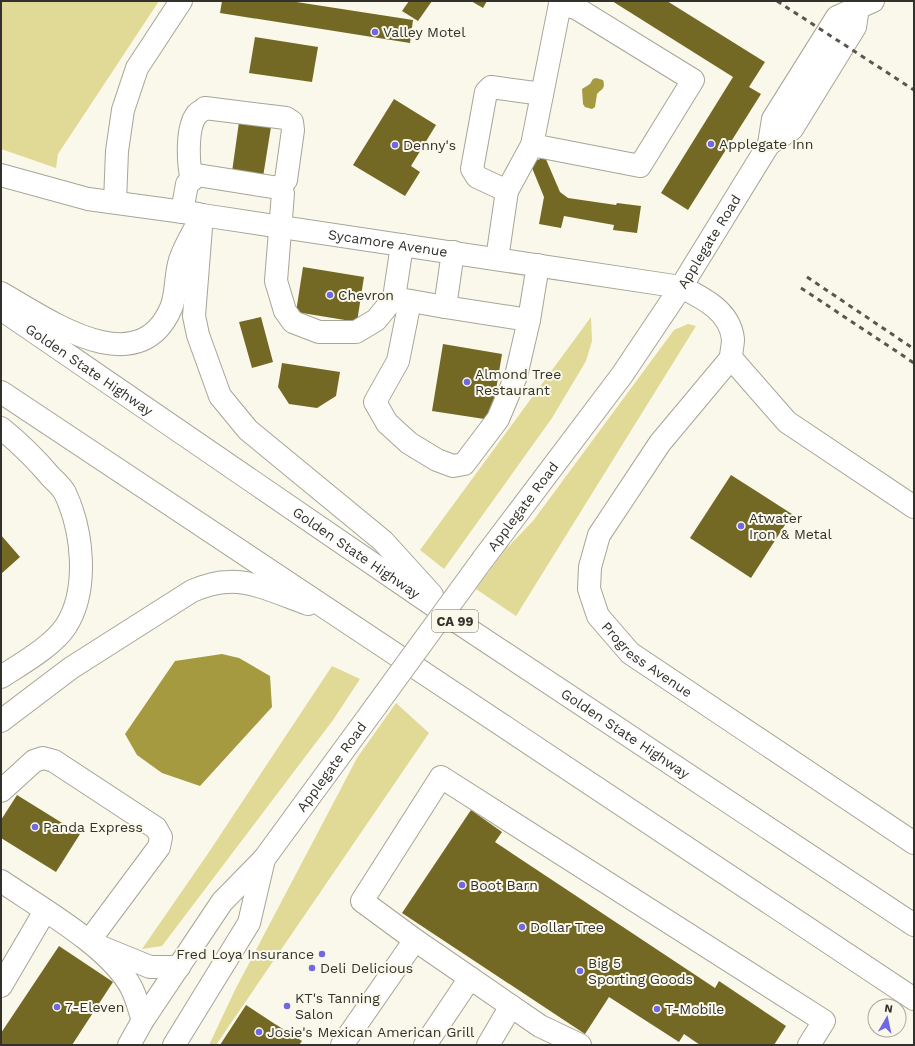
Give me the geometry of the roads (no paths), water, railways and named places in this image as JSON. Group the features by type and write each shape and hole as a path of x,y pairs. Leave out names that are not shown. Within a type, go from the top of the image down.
{"main road":[{"path":"115,202 117,151 123,110 134,75 137,68 181,1"},
{"name":"Applegate Road","path":"129,1045 143,1020 222,902 264,859 483,559 622,375 681,287 769,144 792,129 856,27 861,3"},
{"path":"497,259 507,191 532,145 560,4 576,8 693,80 640,166 532,145"},
{"path":"507,191 477,177 472,169 486,92 491,87 542,94"},
{"path":"192,180 188,165 192,125 197,113 205,108 286,118 292,122 293,130 286,180 279,188"},
{"name":"Sycamore Avenue","path":"1,175 88,199 281,226 681,287 709,301 727,321 733,339 731,358"},
{"path":"459,623 383,541 248,430 220,396 198,335 194,316 192,213 187,184 197,175 279,188 284,193 276,281 285,311 293,322 319,332 356,332 376,320 402,300 529,320"},
{"path":"1,293 53,323 88,339 109,344 126,345 145,338 161,326 171,307 180,261 192,213"},
{"path":"402,245 402,300 398,361 375,402 387,423 409,443 437,460 453,466 464,464 498,419 516,376 529,320 538,265"},
{"path":"445,306 453,252"},
{"name":"Golden State Highway","path":"1,309 459,623 914,925"},
{"path":"731,358 787,422 914,508"},
{"name":"Progress Avenue","path":"731,358 660,443 600,534 590,567 589,589 598,616 630,653 914,843"},
{"path":"1,392 338,614 914,999"},
{"path":"1,428 30,452 65,492 79,538 81,553 79,592 66,627 45,646 1,676"},
{"path":"1,721 71,668 178,598 192,590 210,584 229,581 252,585 338,614"},
{"path":"1,791 34,761 43,758 54,760 156,828 161,837 159,847 89,941"},
{"path":"572,1043 540,1026 415,940 362,901 441,777 824,1021 809,1045"},
{"name":"Applegate Road","path":"174,1045 249,923 264,859"},
{"path":"1,881 89,941 150,967 179,967"},
{"path":"1,986 45,911"},
{"path":"342,1045 415,940"},
{"path":"89,941 122,975 132,989 143,1020"},
{"path":"425,1045 470,978"},
{"path":"488,1045 511,1006"}],"railway":[{"path":"777,1 914,90"},
{"path":"807,277 914,349"},
{"path":"801,288 914,363"}],"place":[{"name":"Valley Motel","path":"375,32"},
{"name":"Applegate Inn","path":"711,144"},
{"name":"Denny's","path":"395,145"},
{"name":"Chevron","path":"330,295"},
{"name":"Almond Tree Restaurant","path":"467,382"},
{"name":"Atwater Iron & Metal","path":"741,526"},
{"name":"Panda Express","path":"35,827"},
{"name":"Boot Barn","path":"462,885"},
{"name":"Dollar Tree","path":"522,927"},
{"name":"Fred Loya Insurance","path":"322,954"},
{"name":"Deli Delicious","path":"312,968"},
{"name":"Big 5 Sporting Goods","path":"580,971"},
{"name":"KT's Tanning Salon","path":"287,1006"},
{"name":"7-Eleven","path":"57,1007"},
{"name":"T-Mobile","path":"657,1009"},
{"name":"Josie's Mexican American Grill","path":"259,1032"}]}
